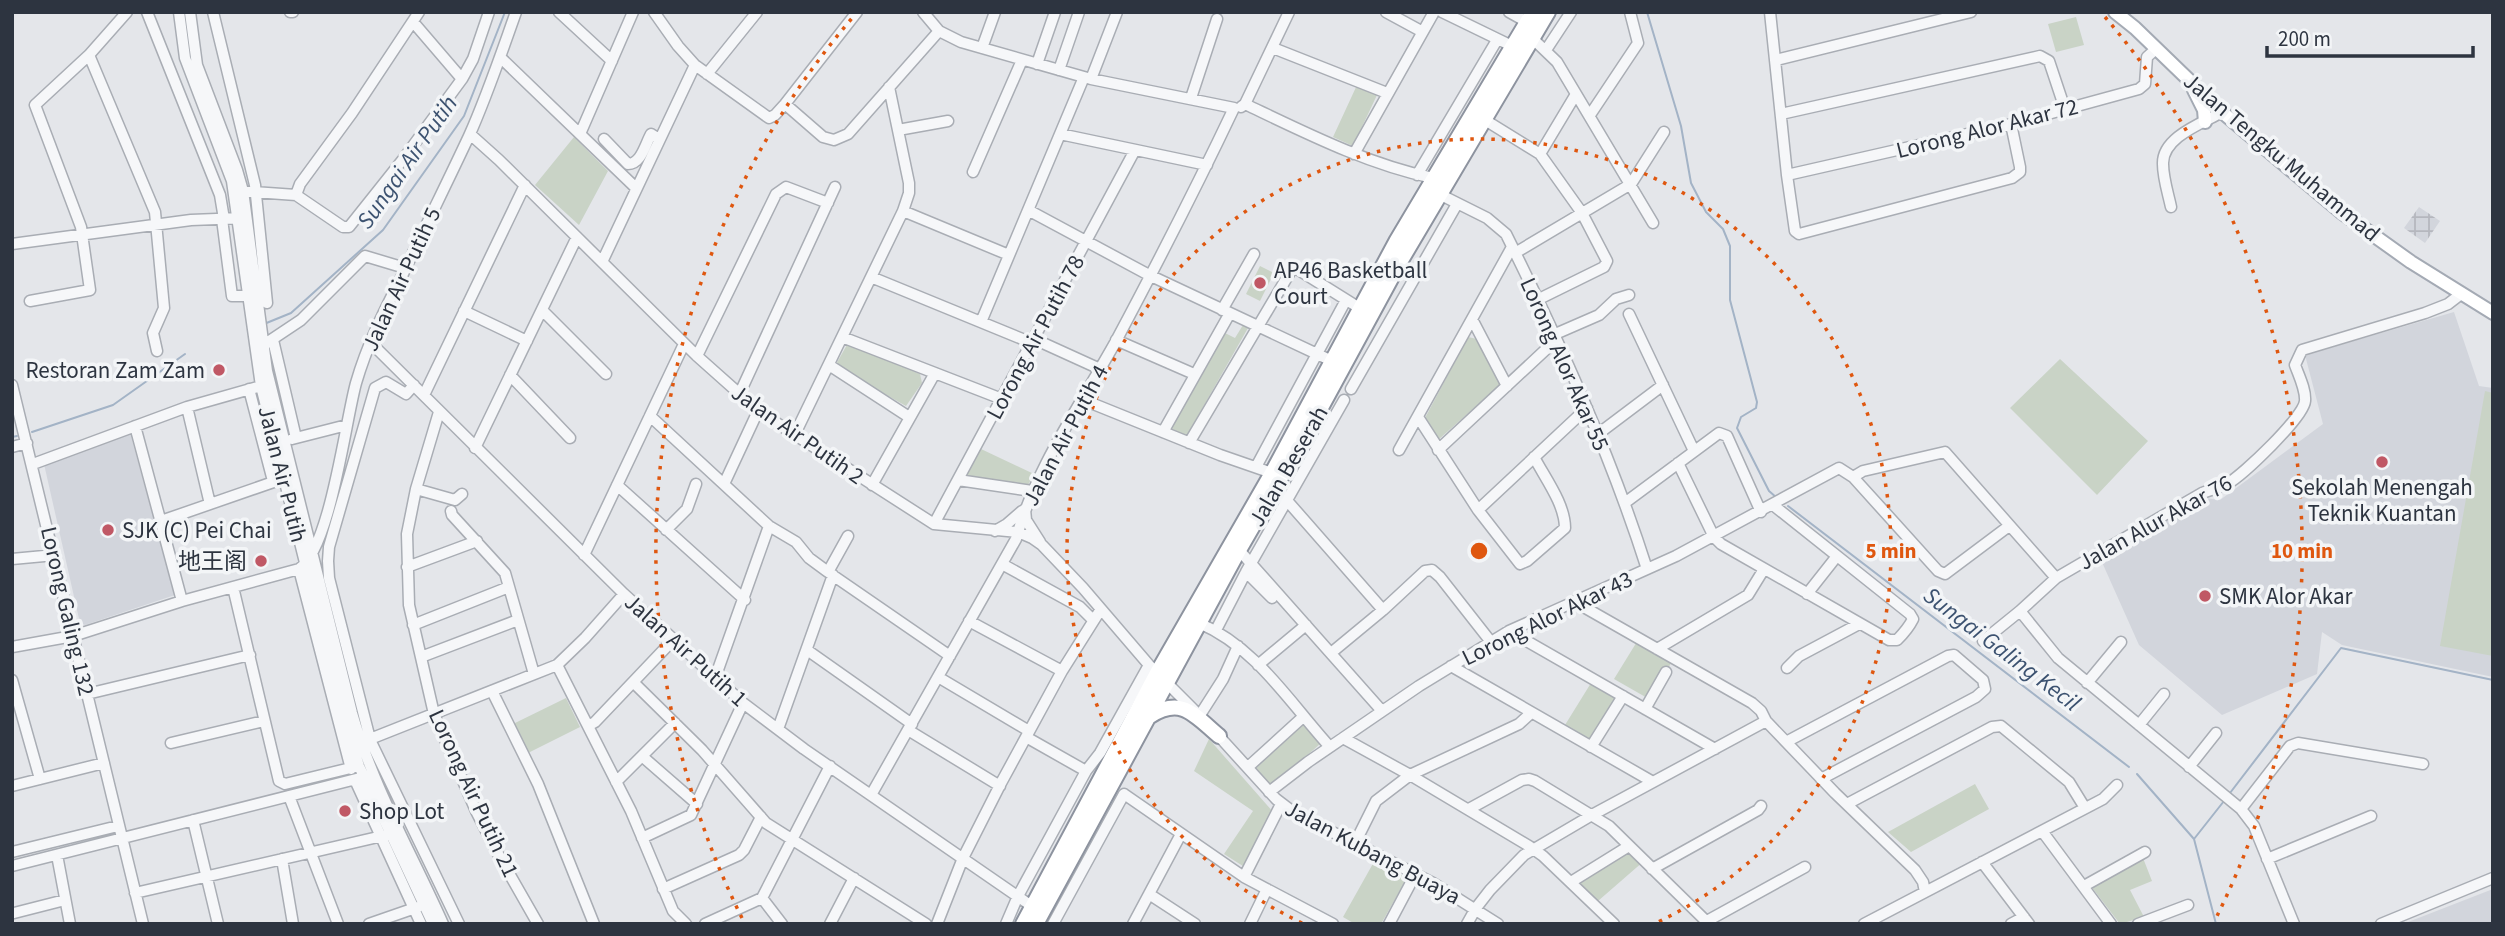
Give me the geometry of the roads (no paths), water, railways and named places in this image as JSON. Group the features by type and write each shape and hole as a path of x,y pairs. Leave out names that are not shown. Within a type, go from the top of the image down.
{"highway":[{"name":"Jalan Beserah","path":"1023,924 1036,914 1150,716 1158,673 1199,623 1400,262 1548,12"},
{"name":"Jalan Beserah","path":"1036,914 1158,673 1272,473 1325,358 1361,309 1397,240 1530,17"},
{"path":"1150,716 1169,707 1184,708 1219,736"}],"main road":[{"name":"Jalan Tengku Muhammad","path":"2115,12 2222,112 2360,227 2493,313"},
{"path":"2187,79 2204,110 2205,122"}],"street":[{"path":"30,301 90,290 83,234 35,104 89,55 127,12"},
{"path":"147,12 220,195 232,296 247,296"},
{"name":"Jalan Air Putih","path":"179,12 185,58 238,191"},
{"path":"190,18 198,12"},
{"path":"213,12 256,192 267,303"},
{"path":"296,195 300,184 414,23 419,12"},
{"path":"238,191 296,195 343,227 349,227 462,79 473,59 489,12"},
{"name":"Jalan Air Putih 5","path":"302,567 312,555 323,523 356,386 370,342 470,134 516,12"},
{"path":"559,12 612,61"},
{"path":"580,134 633,12"},
{"path":"707,74 757,12"},
{"path":"658,14 678,46 695,65 769,118 785,104 857,12"},
{"path":"923,12 939,31 961,42 1087,78 1234,108 1245,104 1289,12"},
{"path":"982,48 995,12"},
{"path":"1037,64 1055,12"},
{"path":"1059,70 1079,12"},
{"path":"981,322 1060,134 1117,12"},
{"path":"1386,12 1422,31"},
{"path":"1354,154 1434,12"},
{"path":"1442,12 1512,46"},
{"path":"1509,12 1530,17"},
{"path":"1546,50 1571,12"},
{"path":"1590,115 1638,43 1630,12"},
{"path":"1770,12 1795,231 1802,234 2012,178 2020,172 2020,167 2011,124"},
{"path":"1776,60 1971,12"},
{"name":"Jalan Air Putih","path":"190,18 197,65 237,170 247,296 261,386 285,478 302,567 362,745 443,924"},
{"path":"1191,98 1217,19"},
{"path":"414,23 462,79"},
{"path":"785,104 823,136 839,139 848,134 939,31"},
{"path":"1532,38 1557,62 1653,223"},
{"path":"1417,175 1497,40"},
{"path":"1273,48 1387,93"},
{"name":"Lorong Alor Akar 72","path":"1787,175 2011,124 2142,87 2146,80 2147,57 2156,49"},
{"path":"89,55 148,192 157,225 163,309 153,333 157,351"},
{"path":"1781,114 2040,56 2049,61 2066,109"},
{"path":"500,57 636,188"},
{"path":"973,172 1022,60"},
{"path":"603,262 695,65"},
{"path":"794,436 903,211 909,193 889,87"},
{"path":"1539,154 1576,94"},
{"path":"184,101 199,95"},
{"path":"1245,104 1354,154 1433,178"},
{"name":"Jalan Air Putih 4","path":"871,795 1002,564 1018,532 1032,491 1116,340 1234,108"},
{"path":"2171,207 2162,165 2165,150 2179,137 2222,112"},
{"path":"1485,120 1539,154 1582,213 1607,261 1607,265 1537,300"},
{"path":"898,130 948,121"},
{"path":"1399,450 1514,250 1631,184 1664,132"},
{"name":"Jalan Air Putih 2","path":"470,134 696,356 758,411 934,524 1018,532 1032,538 1042,545 1158,673"},
{"path":"604,139 628,164 633,164 637,162 651,134 659,139"},
{"path":"1060,134 1207,165"},
{"name":"Lorong Air Putih 78","path":"934,524 1135,150"},
{"path":"424,395 525,186"},
{"path":"696,356 776,194 786,187 828,203"},
{"path":"739,395 835,187"},
{"name":"Lorong Alor Akar 55","path":"1439,194 1487,218 1506,234 1598,433 1626,502 1647,569"},
{"path":"1351,389 1457,204"},
{"path":"1028,210 1149,275 1325,358"},
{"path":"903,211 1009,255"},
{"path":"12,244 157,225 241,218"},
{"name":"Jalan Air Putih","path":"241,218 262,346 312,555 338,638"},
{"path":"475,448 577,237"},
{"path":"1163,432 1254,254"},
{"path":"262,346 301,320 365,256 405,268"},
{"path":"1400,262 1417,274"},
{"path":"1189,443 1294,268 1361,309"},
{"path":"871,277 1100,369"},
{"name":"Jalan Alur Akar 76","path":"1983,641 2056,578 2202,493 2227,484 2242,474 2301,412 2305,401 2304,393 2295,365 2302,350 2425,313 2448,304 2461,294"},
{"path":"1438,450 1555,338 1599,315 1616,299 1629,295"},
{"path":"1256,467 1325,358 1346,300"},
{"path":"542,310 606,374"},
{"path":"464,311 527,341"},
{"path":"1629,314 1694,451"},
{"path":"1472,319 1507,386"},
{"path":"842,337 1002,399"},
{"path":"273,340 296,438"},
{"path":"1116,340 1194,374"},
{"name":"Jalan Air Putih 1","path":"370,342 624,594 743,703 1018,896 1036,914"},
{"path":"584,555 684,344"},
{"path":"829,365 909,417"},
{"path":"872,485 935,373"},
{"path":"510,375 570,438"},
{"path":"414,386 406,394 386,382 375,388 330,548 329,578 335,598 338,638 362,745 416,837 458,924"},
{"name":"Lorong Galing 132","path":"12,385 17,429 27,443 33,464 143,924"},
{"path":"1598,433 1663,385"},
{"path":"33,464 187,407 261,386"},
{"path":"249,389 273,481"},
{"path":"1081,399 1272,473"},
{"path":"1216,630 1248,567 1344,400"},
{"path":"187,407 210,503"},
{"path":"1478,510 1587,408"},
{"path":"724,484 758,411"},
{"name":"Lorong Air Putih 21","path":"439,412 416,489 407,534 409,605 434,714 482,822 538,924"},
{"path":"1317,415 1329,426"},
{"path":"650,416 769,526 796,542 809,558 830,574 950,656"},
{"path":"1418,417 1478,510 1520,564 1527,562 1563,531 1565,519 1534,457"},
{"path":"285,441 348,425"},
{"path":"135,426 183,601"},
{"path":"1626,502 1718,433 1727,436 1761,512"},
{"path":"12,447 27,443"},
{"path":"2009,526 1945,574 1938,571 1853,477 1863,471 1945,452 2056,578"},
{"path":"1678,463 1714,537 1721,544 1859,624 1892,641 1900,637 1913,619 1903,607 1773,505"},
{"path":"338,466 351,469"},
{"name":"Lorong Alor Akar 43","path":"1269,792 1382,711 1509,631 1714,537 1839,468 1853,477"},
{"path":"161,521 285,478"},
{"path":"958,481 1032,491"},
{"path":"666,530 687,509 696,484"},
{"path":"617,485 744,600"},
{"path":"1275,488 1383,610"},
{"path":"416,489 455,500 462,494"},
{"path":"994,531 1007,524 1025,508"},
{"path":"1025,508 1026,520 1042,545"},
{"path":"451,510 452,515 505,573 534,674"},
{"path":"303,518 323,523"},
{"path":"715,678 769,526"},
{"path":"778,729 807,650 830,574 848,536"},
{"path":"407,567 477,541"},
{"path":"1239,550 1248,567 1272,598"},
{"path":"12,559 55,555"},
{"path":"1807,594 1837,556"},
{"path":"1002,564 1080,607 1093,620"},
{"path":"12,648 73,636 183,601 302,567 355,768 280,783 233,587"},
{"path":"1248,567 1306,625 1382,711"},
{"path":"1657,649 1748,595 1765,569"},
{"path":"1331,653 1425,571 1432,570 1491,642"},
{"path":"413,625 509,587"},
{"path":"362,745 406,723 557,665 624,594"},
{"path":"1575,602 1752,703 1761,711 1766,722 1821,779 1914,870 1923,882 1925,892"},
{"path":"937,924 963,859 1000,786 1062,671 1101,609"},
{"path":"2020,611 2058,658 2241,809 2254,826 2294,924"},
{"path":"421,657 518,620"},
{"path":"970,621 1062,671"},
{"path":"1199,623 1216,630 1238,646 1330,747"},
{"path":"1787,668 1799,656 1859,624"},
{"path":"1258,665 1306,625"},
{"path":"1509,631 1715,749"},
{"path":"588,726 595,722 673,640"},
{"path":"2087,683 2121,642"},
{"path":"1200,715 1223,679 1238,646"},
{"path":"807,650 910,727 1000,786"},
{"path":"87,694 250,655"},
{"path":"1786,742 1948,656 1954,655 1983,680 1985,689 1976,697 1821,779"},
{"path":"557,665 616,782 673,911 686,924"},
{"path":"1451,666 1653,782"},
{"path":"1645,709 1667,672"},
{"path":"1006,924 1018,896 1086,771 1158,673"},
{"name":"Jalan Kubang Buaya","path":"1158,673 1281,804 1314,825 1476,908 1498,924"},
{"path":"938,677 1086,771"},
{"path":"12,680 17,718 40,779"},
{"path":"633,682 715,764 766,823 926,924"},
{"path":"492,691 538,784 594,924"},
{"path":"2139,725 2164,694"},
{"path":"1591,747 1623,696"},
{"path":"642,838 691,815 743,703"},
{"path":"1354,845 1376,801 1410,775 1518,724 1531,713"},
{"path":"1248,767 1303,717"},
{"path":"171,743 264,721"},
{"path":"1467,924 1476,908 1511,866 1533,849 1766,722"},
{"path":"616,782 675,723"},
{"path":"1847,804 1954,746 1992,727 2001,726 2070,782 2085,808"},
{"path":"2189,766 2216,733"},
{"path":"1343,738 1469,809 1533,849 1614,924"},
{"path":"2241,809 2290,746 2298,743 2423,764"},
{"name":"Jalan Air Putih","path":"362,745 355,768 419,906"},
{"path":"643,757 697,804"},
{"path":"12,786 104,763"},
{"path":"705,924 762,898 830,766"},
{"path":"12,866 360,778"},
{"path":"1469,809 1522,780 1529,779 1609,826 1708,922 1805,867"},
{"path":"1864,924 2102,799 2117,785"},
{"path":"1052,924 1124,794 1244,877 1333,924"},
{"path":"289,796 338,924"},
{"path":"1244,877 1281,804"},
{"path":"1652,869 1761,806"},
{"path":"663,889 739,855 761,817"},
{"path":"2267,859 2371,817"},
{"path":"193,820 218,924"},
{"path":"12,852 118,826"},
{"path":"2042,831 2111,924"},
{"path":"1133,924 1181,834"},
{"path":"135,893 386,835"},
{"path":"405,842 416,837"},
{"path":"1571,882 1629,846"},
{"path":"2084,886 2145,852"},
{"path":"57,855 70,924"},
{"path":"282,859 293,924"},
{"path":"1982,862 2026,921 2011,924"},
{"path":"1389,924 1415,875"},
{"path":"830,924 854,878"},
{"path":"2381,924 2493,878"},
{"path":"430,895 442,889"},
{"path":"1250,924 1268,890"},
{"path":"1149,894 1195,924"},
{"path":"762,898 782,924"},
{"path":"14,913 65,901"},
{"path":"2138,924 2188,905"},
{"path":"369,924 419,906"},
{"path":"419,906 421,924"},
{"path":"419,906 433,924"},
{"path":"1308,924 1313,913"}],"waterway":[{"name":"Sungai Air Putih","path":"264,324 291,313 383,230 464,116 505,12"},
{"path":"1647,12 1681,126 1691,183 1706,212 1723,229 1730,246 1730,300 1757,402 1756,408 1741,417 1737,428 1769,491 1777,498"},
{"name":"Sungai Air Putih","path":"32,432 113,405 185,354"},
{"name":"Sungai Air Putih","path":"12,437 17,436"},
{"name":"Sungai Galing Kecil","path":"1788,506 2129,767"},
{"path":"2230,793 2341,648 2493,680"},
{"path":"2137,774 2194,839 2216,924"},
{"path":"2194,839 2224,801"}],"place":[{"name":"AP46 Basketball Court","path":"1260,283"},
{"name":"Restoran Zam Zam","path":"219,370"},
{"name":"Sekolah Menengah Teknik Kuantan","path":"2382,462"},
{"name":"SJK (C) Pei Chai","path":"108,530"},
{"name":"地王阁","path":"261,561"},
{"name":"SMK Alor Akar","path":"2205,596"},
{"name":"Shop Lot","path":"345,811"}]}
